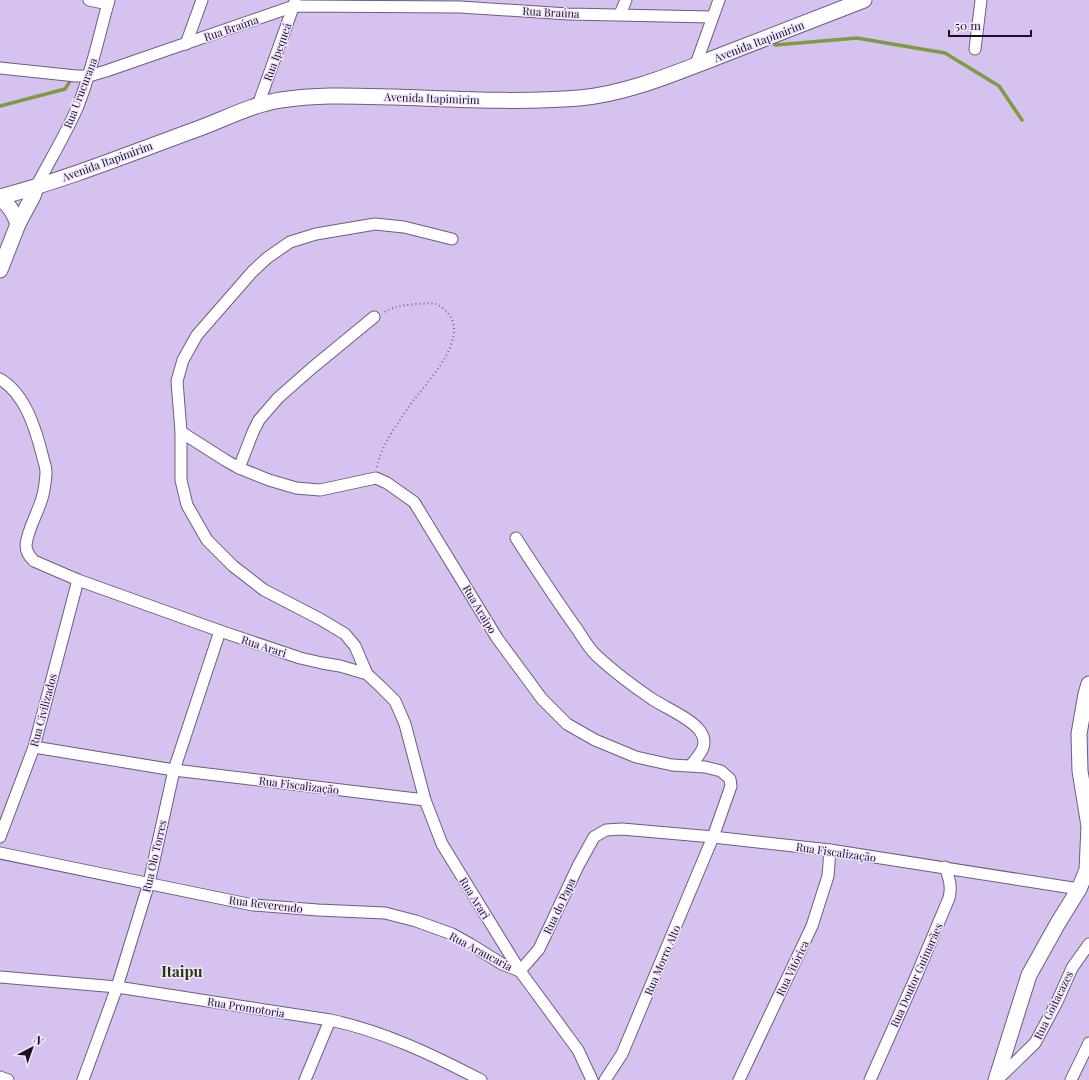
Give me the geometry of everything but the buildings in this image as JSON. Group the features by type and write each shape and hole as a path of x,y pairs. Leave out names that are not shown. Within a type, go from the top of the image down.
{"main road":[{"name":"Avenida Itapimirim","path":"0,198 36,187 217,122 258,105 282,100 317,96 478,100 549,100 581,98 608,93 640,84 696,64 864,0"},
{"name":"Rua Urucurana","path":"1,266 18,224 33,196 36,187"},
{"path":"0,198 12,210 18,224"},
{"path":"996,1080 1029,975 1079,889 1087,870 1088,826 1080,771 1079,734 1089,684"}],"street":[{"path":"89,0 109,2"},
{"path":"186,44 202,0"},
{"path":"537,11 541,0"},
{"path":"620,14 626,0"},
{"path":"696,64 719,0"},
{"path":"975,49 981,0"},
{"name":"Rua Urucurana","path":"36,187 72,120 89,76 109,2"},
{"name":"Rua Braúna","path":"1,71 89,76 106,72 186,44 295,3 461,4 568,14 712,17"},
{"name":"Rua Ipequeá","path":"258,105 295,3"},
{"path":"367,674 355,646 345,634 320,619 264,590 233,566 207,540 187,505 181,480 181,432 177,381 183,360 197,335 266,258 290,242 316,234 375,224 404,227 452,239"},
{"path":"239,468 259,420 278,398 374,317"},
{"name":"Rua Arari","path":"0,379 6,382 19,396 36,430 46,471 44,492 26,545 27,552 30,557 34,561 78,580 220,631 300,658 340,666 367,674 395,701 405,724 425,800 442,844 520,971"},
{"path":"181,432 239,468 269,480 296,488 320,490 376,478"},
{"name":"Rua Araipo","path":"376,478 387,483 414,502 497,638 542,699 568,724 595,740 636,757 672,765 705,767 721,771 730,779 731,786 713,837"},
{"path":"516,538 595,655 653,699 700,731 703,736 703,751 691,765"},
{"name":"Rua Civilizados","path":"0,837 34,747 78,580"},
{"name":"Rua Olo Torres","path":"83,1080 117,987 149,883 174,770 220,631"},
{"path":"34,747 174,770"},
{"name":"Rua Fiscalização","path":"174,770 425,800"},
{"name":"Rua Fiscalização","path":"594,837 606,830 622,829 713,837 830,850 1079,889"},
{"name":"Rua do Papa","path":"520,971 539,949 578,866 594,837"},
{"name":"Rua Morro Alto","path":"605,1080 622,1054 713,837"},
{"name":"Rua Vitórica","path":"739,1080 812,926 828,876 830,850"},
{"path":"0,853 149,883"},
{"name":"Rua Doutor Guimarães","path":"870,1080 949,898 951,890 950,882 945,867"},
{"name":"Rua Reverendo","path":"149,883 253,904 318,910 385,913"},
{"name":"Rua Araucaria","path":"385,913 416,921 452,934 502,964 520,971 578,1050 592,1080"},
{"name":"Rua Goitacazes","path":"996,1080 1035,1043 1057,1002 1072,968 1089,944"},
{"name":"Rua Promotoria","path":"0,977 117,987 330,1020 353,1025 411,1046 481,1080"},
{"path":"305,1080 330,1020"},
{"path":"1071,1080 1089,1043"},
{"path":"0,1077 8,1080"}],"path":[{"path":"374,317 396,307 436,304 451,317 454,326 454,338 445,357 409,407 382,450 376,478"}],"waterway":[{"path":"775,45 857,38 945,53 999,86 1022,120"},
{"path":"0,106 65,89 72,78"}],"district":[{"name":"Itaipu","path":"182,971"}]}
